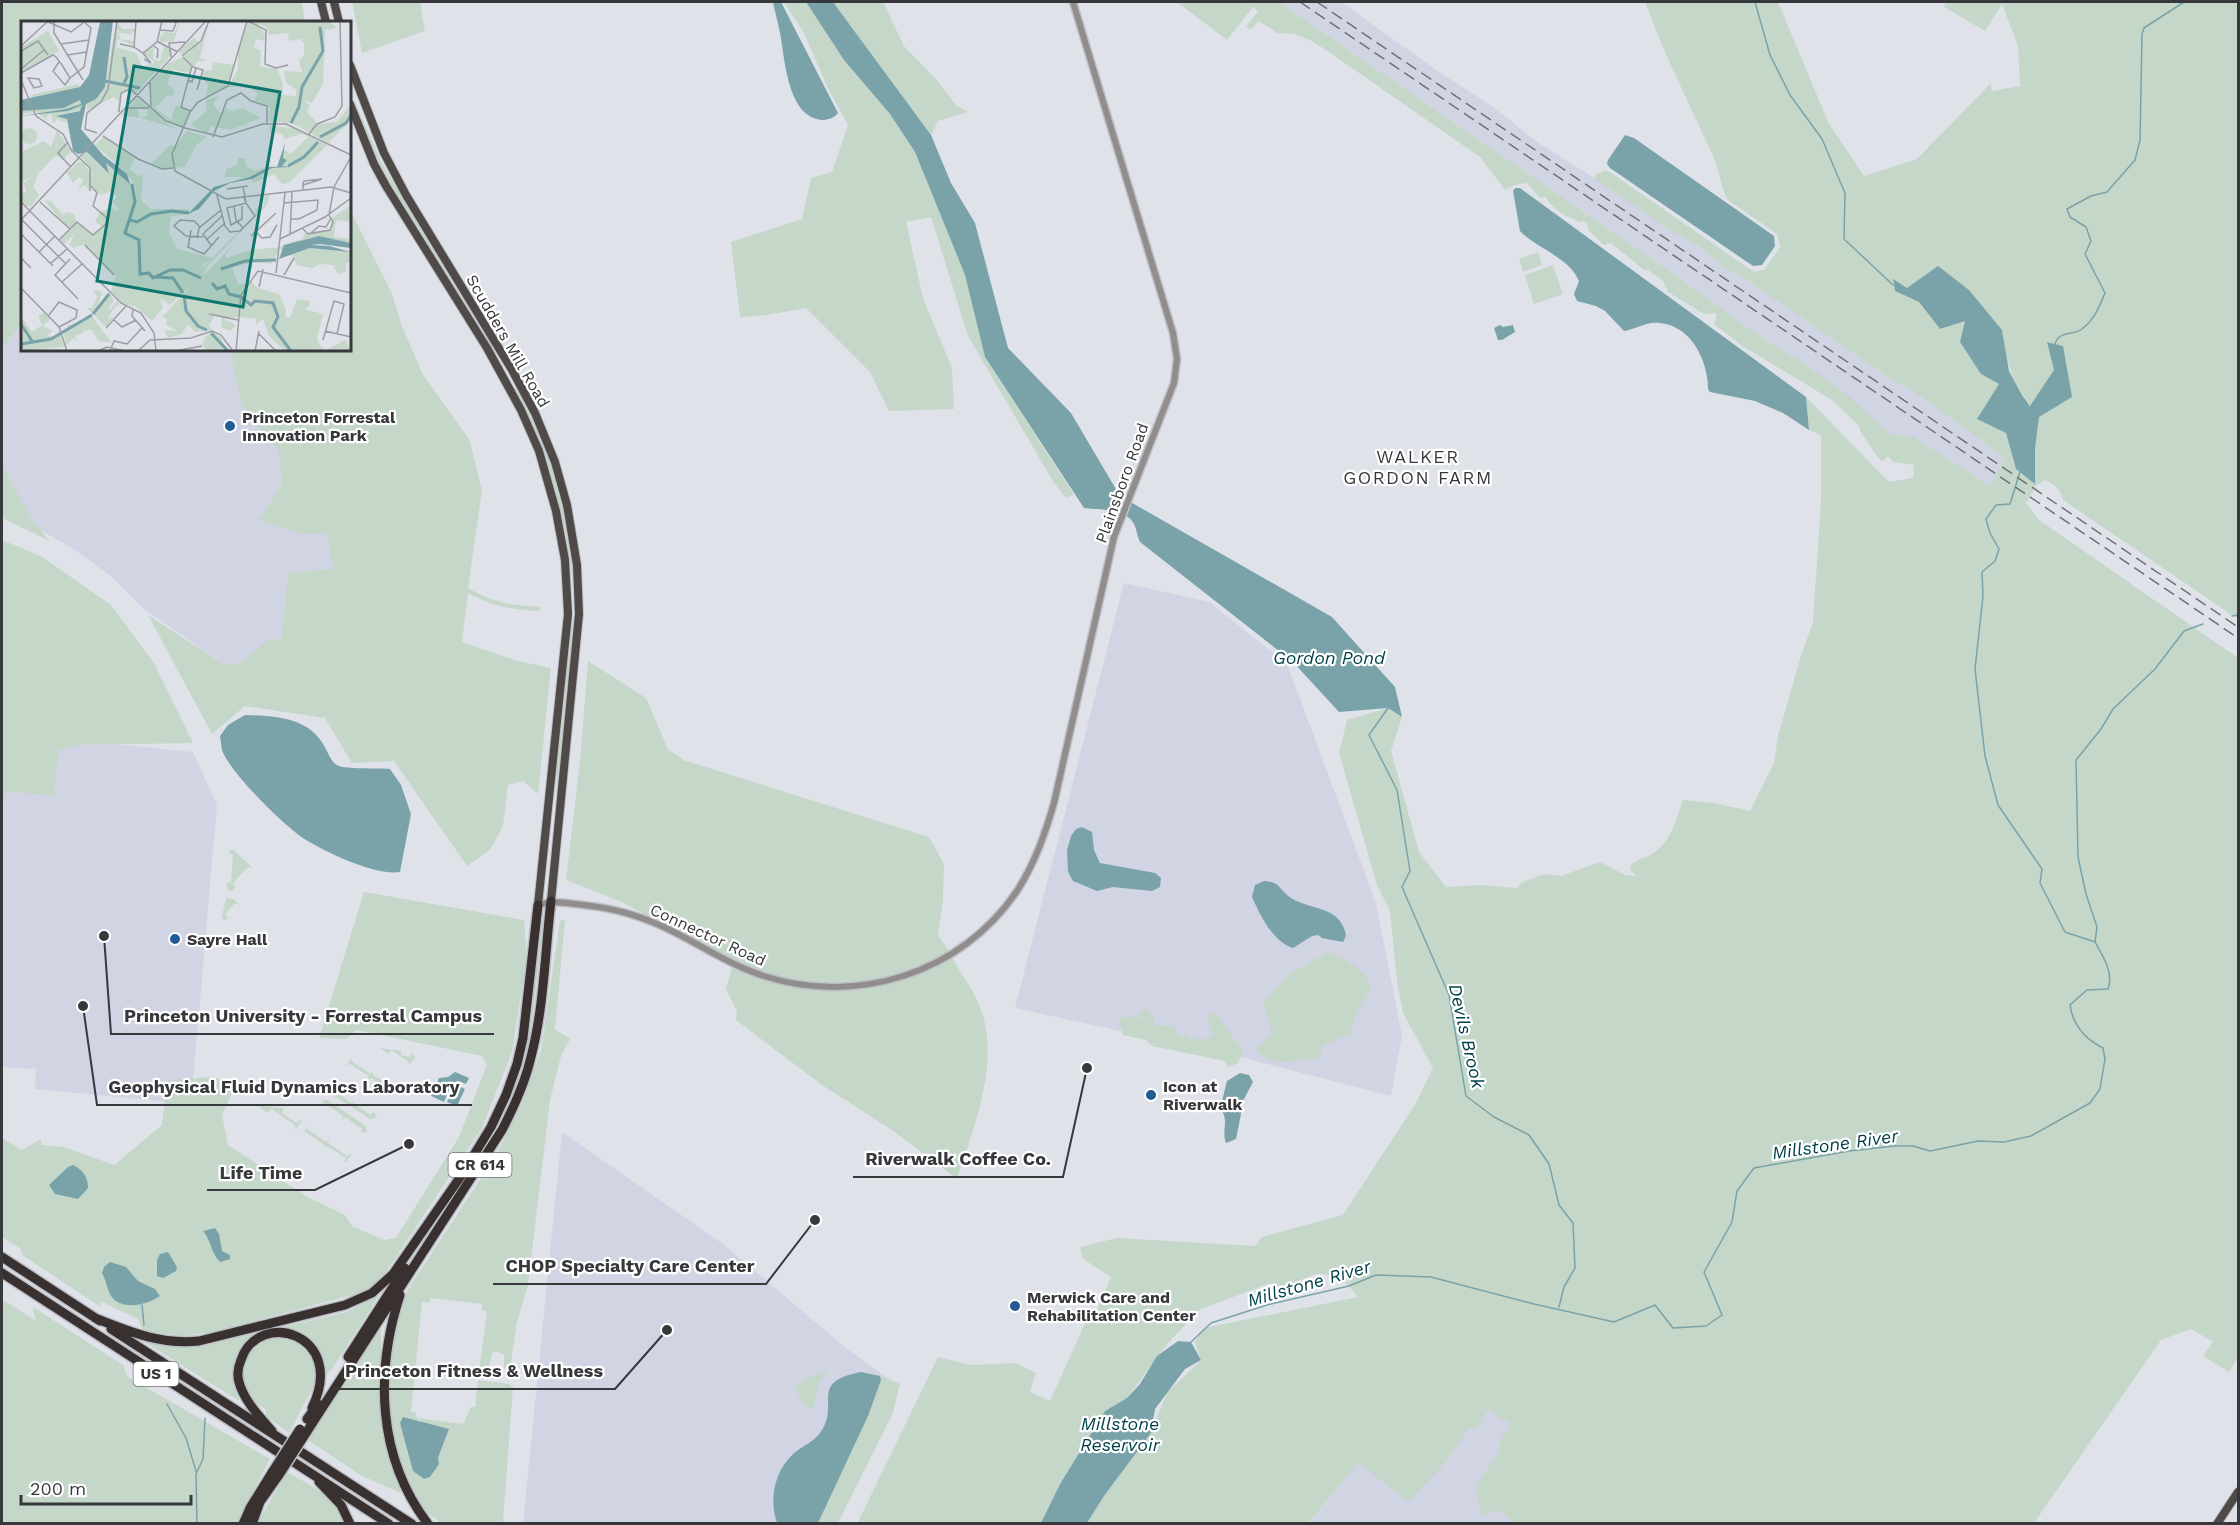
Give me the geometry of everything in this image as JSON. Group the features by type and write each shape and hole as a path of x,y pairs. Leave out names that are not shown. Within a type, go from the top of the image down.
{"highway":[{"name":"CR 614","path":"405,1281 502,1130 518,1097 535,1039 551,901"},
{"name":"CR 614","path":"461,1176 491,1127 517,1064 523,1038 538,905"},
{"path":"95,1318 149,1339 181,1342 208,1339 351,1303 372,1293 393,1274 461,1176"},
{"path":"307,1419 447,1202 461,1176"},
{"name":"US 1","path":"2,1257 412,1524"},
{"name":"US 1","path":"2,1273 389,1524"},
{"path":"252,1524 260,1502 276,1473 405,1281"},
{"path":"405,1281 387,1343 384,1381 385,1408 391,1446 402,1481 428,1524"},
{"path":"278,1438 249,1403 239,1383 238,1374 242,1356 251,1343 258,1337 270,1333 289,1334 301,1339 315,1353 320,1366 321,1379 318,1394 303,1431"},
{"path":"243,1524 250,1508 276,1473"},
{"path":"311,1474 340,1505 350,1524"}],"main road":[{"path":"321,2 326,21"},
{"path":"334,2 339,21"},
{"name":"Scudders Mill Road","path":"351,68 384,153 406,195 501,351 535,412 555,462 567,505 577,565 579,614 551,901"},
{"name":"Scudders Mill Road","path":"351,106 374,164 386,186 487,348 520,410 539,451 556,511 565,560 568,614 538,905"},
{"path":"2217,1524 2238,1492"}],"street":[{"name":"Plainsboro Road","path":"955,952 985,929 1007,905 1023,882 1041,844 1053,802 1103,579 1121,517 1174,384 1177,366 1177,350 1173,333 1073,2"},
{"path":"540,893 551,901"},
{"path":"538,905 551,901"},
{"name":"Connector Road","path":"551,901 608,908 628,913 673,931 737,966 792,984 867,986 890,981 929,967 955,952"}],"shaded area":[{"path":"1279,2 1341,2 1493,107 1540,144 1614,190 1671,231 1699,246 1726,269 1738,274 1886,376 1914,392 2000,454 2005,460 1990,486 1914,437 1890,434 1802,362 1764,339 1671,272"},
{"name":"Princeton Forrestal Innovation Park","path":"351,212 392,294 402,327 422,373 470,441 374,637 269,639 239,664 223,664 144,609 111,576 72,548 12,514 2,491 2,341 21,312 21,351 351,351"},
{"path":"1124,583 1209,602 1287,664 1376,903 1402,1036 1391,1096 1240,1057 1015,1008"},
{"path":"2,733 193,752 217,805 191,1104 35,1089 36,1069 2,1067"},
{"path":"562,1132 723,1244 846,1348 899,1386 835,1523 523,1524"},
{"path":"1465,1349 1631,1524 1309,1524 1390,1421"}],"green space":[{"path":"2,2 302,2 305,21 21,21 21,325 2,347"},
{"path":"352,2 420,2 425,31 362,53"},
{"path":"784,2 806,2 844,60 890,114 915,152 965,275 985,357 1074,495 1066,498 1054,483 968,336 931,217 906,222 923,298 952,368 954,409 889,411 870,372 806,308 740,317 731,242 802,219 811,178 832,172 848,125 827,86 803,31"},
{"path":"833,2 883,2 904,46 937,80 956,105 968,112 938,121 931,135"},
{"path":"1177,2 1279,2 1671,272 1764,339 1802,362 1845,393 1890,434 1914,437 1990,486 2005,460 2000,454 1914,392 1886,376 1738,274 1726,269 1699,246 1671,231 1595,179 1595,175 1604,171 1610,172 1754,272 1764,270 1780,247 1777,234 1728,200 1715,161 1645,2 1778,2 1829,124 1864,176 1917,159 1991,83 1992,91 2020,86 2018,46 2002,4 1985,31 1944,7 1946,2 2238,2 2238,619 2063,500 2059,490 2045,480 2036,486 2026,503 2039,520 2238,658 2238,1357 2229,1372 2203,1356 2213,1342 2191,1329 2161,1340 2034,1523 1513,1523 1502,1510 1481,1516 1476,1486 1500,1451 1500,1441 1510,1424 1488,1410 1474,1430 1469,1428 1443,1465 1408,1502 1358,1462 1309,1523 1087,1523 1151,1433 1167,1393 1201,1360 1195,1342 1204,1328 1358,1297 1339,1275 1315,1274 1282,1288 1270,1283 1199,1310 1167,1344 1127,1398 1105,1411 1060,1484 1041,1523 857,1524 938,1357 971,1365 1015,1363 1036,1373 1030,1392 1050,1401 1092,1308 1097,1310 1111,1277 1083,1259 1080,1247 1117,1238 1255,1246 1262,1237 1343,1215 1416,1103 1433,1068 1403,1013 1397,981 1390,911 1377,885 1339,753 1347,720 1388,708 1402,717 1391,751 1419,852 1446,887 1482,885 1517,888 1521,883 1538,876 1547,874 1561,876 1600,862 1625,875 1637,876 1631,871 1630,866 1652,854 1664,844 1683,800 1714,803 1750,811 1774,763 1778,736 1813,622 1821,501 1821,435 1809,430 1806,397 1889,482 1913,478 1914,465 1893,462 1888,456 1883,461 1879,459 1860,431 1860,427 1832,400 1744,347 1715,325 1716,313 1704,314 1668,292 1663,281 1648,270 1644,270 1611,243 1604,245 1588,230 1588,225 1584,221 1579,222 1560,212 1548,202 1546,197 1540,198 1527,183 1505,190 1480,157 1326,50 1294,34 1277,33 1259,21 1250,30 1246,27 1258,11 1253,7 1227,40","holes":["1893,280 2002,330 2011,370 2018,387 2031,406 2054,370 2048,342 2063,346 2039,417 2034,483 2016,469 2006,433 1999,384 1981,374 1965,321 1940,329 1919,302 1895,291"]},
{"path":"353,102 355,102 382,164 507,365 505,366 422,238 384,172"},
{"path":"351,212 392,294 402,327 422,373 470,441 482,491 468,588 485,597 502,602 540,607 539,611 511,608 485,601 468,593 462,642 517,661 551,668 538,794 523,781 508,785 503,826 490,850 467,866 394,761 352,763 325,718 245,706 212,734 148,615 223,664 239,664 269,639 282,639 288,573 334,569 326,534 303,534 259,520 282,484 279,451 253,421 241,402 230,351 351,351"},
{"path":"1538,252 1542,265 1523,272 1519,259"},
{"path":"1553,265 1563,294 1534,304 1525,275"},
{"path":"516,387 541,433 563,498 573,559 576,599 574,599 572,571 562,517 546,465 514,388"},
{"path":"2,465 34,523 50,541 2,518"},
{"path":"2,540 41,556 111,605 154,663 193,743 76,745 58,751 54,796 6,791 2,803"},
{"path":"571,623 573,623 572,645 555,825 557,767"},
{"path":"588,661 646,698 668,749 683,760 929,837 944,864 943,900 938,936 975,996 987,1033 988,1054 982,1096 957,1179 892,1130 822,1085 736,1020 737,1012 726,989 733,963 624,903 566,880 580,761"},
{"path":"232,849 253,868 248,867 233,883 235,887 233,891 228,891 226,883 231,882 233,854 229,851"},
{"path":"364,892 524,920 527,956 512,1052 482,1128 382,1278 364,1292 212,1332 184,1336 143,1331 138,1319 100,1301 101,1307 22,1255 21,1249 2,1237 2,1138 22,1150 41,1139 41,1145 64,1147 114,1165 162,1125 167,1081 211,1077 237,1082 222,1115 228,1145 306,1196 345,1215 352,1226 384,1240 396,1238 459,1137 487,1065 482,1056 357,1030 346,1039 319,1038"},
{"path":"226,898 233,899 240,905 235,903 225,914 228,919 224,920 222,917"},
{"path":"544,917 528,1057 520,1084 518,1082 530,1025 541,925"},
{"path":"565,920 555,1029 570,1039 561,1056 550,1100 528,1285 517,1322 510,1369 504,1368 504,1355 496,1351 492,1353 488,1372 479,1370 487,1312 482,1310 482,1304 431,1298 429,1303 422,1302 411,1412 416,1413 417,1418 463,1424 471,1407 475,1407 478,1380 509,1384 513,1387 503,1523 441,1523 426,1512 414,1497 404,1477 395,1443 390,1415 388,1374 397,1314 410,1286 495,1157 522,1103 541,1050 560,921","holes":["417,1419 426,1424 449,1430 438,1458"]},
{"path":"1329,952 1359,970 1371,987 1356,1014 1351,1034 1323,1045 1319,1058 1284,1062 1268,1060 1256,1050 1272,1033 1263,1003 1290,973"},
{"path":"1142,1010 1149,1010 1157,1026 1173,1026 1181,1038 1186,1035 1190,1040 1196,1037 1199,1041 1214,1035 1206,1016 1216,1013 1243,1052 1238,1063 1228,1067 1225,1061 1152,1046 1146,1040 1123,1035 1119,1020 1127,1016 1140,1019"},
{"path":"380,1048 401,1051 401,1055 410,1057 412,1052 415,1057 408,1066 409,1062 391,1050 388,1054"},
{"path":"352,1057 351,1061 371,1074 373,1071 373,1075 392,1087 396,1085 390,1095 388,1094 390,1090 371,1078 367,1081 369,1076 350,1064 345,1067"},
{"path":"333,1086 332,1090 352,1103 355,1100 354,1104 371,1115 373,1112 377,1114 375,1118 370,1119 331,1094 330,1090"},
{"path":"324,1100 366,1126 366,1133 361,1132 362,1129 345,1117 342,1120 343,1116 324,1103 320,1106"},
{"path":"259,1106 284,1108 282,1113 297,1123 302,1121 295,1130 295,1125 271,1109 267,1113"},
{"path":"308,1125 307,1129 326,1142 330,1139 328,1143 347,1156 352,1153 346,1163 344,1162 346,1158 327,1146 323,1148 325,1145 305,1132 302,1135"},
{"path":"379,1296 332,1369 325,1376 320,1356 311,1342 298,1333 278,1328 347,1312"},
{"path":"2,1299 35,1320 33,1307 123,1365 128,1377 270,1459 237,1523 2,1523"},
{"path":"381,1329 381,1430 401,1493 360,1475 308,1440 366,1345"},
{"path":"264,1330 237,1353 233,1376 239,1401 143,1341 190,1347"},
{"path":"272,1336 297,1340 307,1349 315,1363 317,1380 289,1433 266,1416 266,1409 251,1401 244,1386 242,1364 252,1349"},
{"path":"828,1371 818,1384 814,1407 810,1410 794,1388 808,1378"},
{"path":"880,1376 900,1384 893,1413 838,1523 818,1524 877,1392"},
{"path":"287,1472 329,1499 344,1523 257,1524"}],"water":[{"path":"773,2 781,2 838,113 829,119 822,120 810,116 801,109 795,98 786,71"},
{"name":"Gordon Pond","path":"806,2 833,2 931,135 951,183 975,223 1008,348 1071,413 1120,496 1332,617 1395,687 1402,717 1388,708 1339,712 1293,662 1140,542 1135,526 1125,515 1119,512 1084,508 985,357 965,275 915,152 890,114 844,60"},
{"path":"1625,135 1634,138 1774,236 1775,246 1762,265 1753,266 1610,168 1607,164 1608,160"},
{"path":"1515,188 1520,188 1806,397 1809,430 1783,413 1755,401 1710,392 1701,357 1696,347 1681,331 1671,326 1655,323 1624,331 1605,311 1577,301 1574,294 1579,281 1574,272 1568,265 1520,231 1513,191"},
{"path":"1938,266 1969,290 2002,330 2009,371 2030,406 2054,370 2047,342 2063,346 2072,397 2039,417 2035,449 2035,484 2016,469 2006,433 1977,419 1999,384 1981,374 1960,342 1965,321 1940,329 1919,302 1895,291 1893,279 1907,288"},
{"path":"1500,325 1503,327 1513,325 1515,332 1498,340 1494,328"},
{"path":"245,715 278,717 299,723 316,735 332,760 339,766 390,769 401,785 411,814 400,872 378,871 365,867 315,845 297,833 259,799 227,760 220,736 228,725"},
{"path":"1082,827 1092,832 1094,850 1100,863 1155,873 1161,878 1160,887 1152,891 1113,887 1097,891 1073,881 1068,872 1067,850 1071,836 1076,829"},
{"path":"1264,881 1277,885 1296,901 1335,916 1345,930 1346,936 1343,942 1322,938 1318,935 1312,936 1293,948 1279,940 1263,919 1252,897 1255,885"},
{"path":"455,1072 469,1078 466,1084 458,1081 452,1083 444,1102 431,1096 439,1078 448,1077"},
{"path":"1240,1073 1249,1075 1253,1082 1244,1099 1236,1139 1226,1143 1225,1121 1220,1109 1227,1081"},
{"path":"455,1084 465,1089 457,1106 447,1102"},
{"path":"73,1165 84,1174 88,1184 88,1188 78,1199 55,1194 49,1185"},
{"path":"215,1228 219,1234 222,1251 230,1255 230,1259 220,1262 203,1231"},
{"path":"168,1252 177,1267 176,1271 163,1278 157,1276 157,1260 160,1254"},
{"path":"110,1262 126,1267 138,1281 155,1289 160,1296 149,1302 135,1305 115,1301 102,1273 104,1267"},
{"name":"Millstone Reservoir","path":"1178,1341 1191,1342 1201,1360 1185,1369 1155,1409 1151,1433 1087,1523 1041,1523 1060,1484 1105,1411 1127,1398 1140,1384 1157,1356"},
{"path":"861,1372 880,1376 881,1380 868,1416 818,1523 777,1523 773,1505 777,1478 781,1469 793,1454 812,1441 822,1430 828,1411 830,1387 835,1381 845,1376"},
{"path":"403,1417 449,1429 438,1458 439,1464 430,1477 424,1479 413,1471 400,1423"}],"waterway":[{"path":"1755,2 1770,55 1790,95 1822,139 1845,193 1844,239 1893,285"},
{"name":"Millstone River","path":"2055,344 2063,335 2078,331 2090,321 2105,293 2085,254 2091,241 2086,227 2070,217 2067,209 2091,196 2107,192 2135,160 2140,140 2142,34 2144,28 2184,2"},
{"name":"Millstone River","path":"1191,1342 1211,1323 1267,1305 1349,1286 1376,1275 1431,1277 1614,1322 1655,1305 1673,1328 1706,1326 1722,1315 1704,1272 1732,1222 1737,1191 1754,1168 1849,1151 1894,1146 1913,1146 1930,1151 1978,1141 2004,1142 2031,1136 2090,1103 2100,1089 2105,1059 2103,1048 2081,1031 2070,1005 2087,990 2108,989 2109,971 2095,942 2065,932 2040,883 2042,869 1998,805 1985,756 1975,669 1983,596 1982,572 1995,561 1999,549 1990,533 1986,519 1996,505 2010,504 2020,472"},
{"path":"2232,616 2238,615"},
{"path":"2095,942 2097,927 2086,894 2078,857 2076,760 2101,729 2113,709 2155,669 2184,631 2203,624"},
{"name":"Devils Brook","path":"1388,708 1369,735 1397,790 1410,871 1402,887 1449,995 1466,1096 1494,1117 1529,1135 1549,1164 1559,1205 1573,1223 1575,1268 1564,1287 1559,1307"},
{"path":"142,1305 144,1325"},
{"path":"167,1404 186,1438 196,1471"},
{"path":"197,1524 196,1474 203,1459 205,1418"}],"railway":[{"path":"1300,2 2238,638"},
{"path":"1317,2 2238,627"}],"place":[{"name":"Princeton Forrestal Innovation Park","path":"230,426"},
{"name":"Princeton University - Forrestal Campus","path":"104,936"},
{"name":"Sayre Hall","path":"175,939"},
{"name":"Geophysical Fluid Dynamics Laboratory","path":"83,1006"},
{"name":"Riverwalk Coffee Co.","path":"1087,1068"},
{"name":"Icon at Riverwalk","path":"1151,1095"},
{"name":"Life Time","path":"409,1144"},
{"name":"CHOP Specialty Care Center","path":"815,1220"},
{"name":"Merwick Care and Rehabilitation Center","path":"1015,1306"},
{"name":"Princeton Fitness & Wellness","path":"667,1330"}],"district":[{"name":"WALKER GORDON FARM","path":"1418,466"}]}
